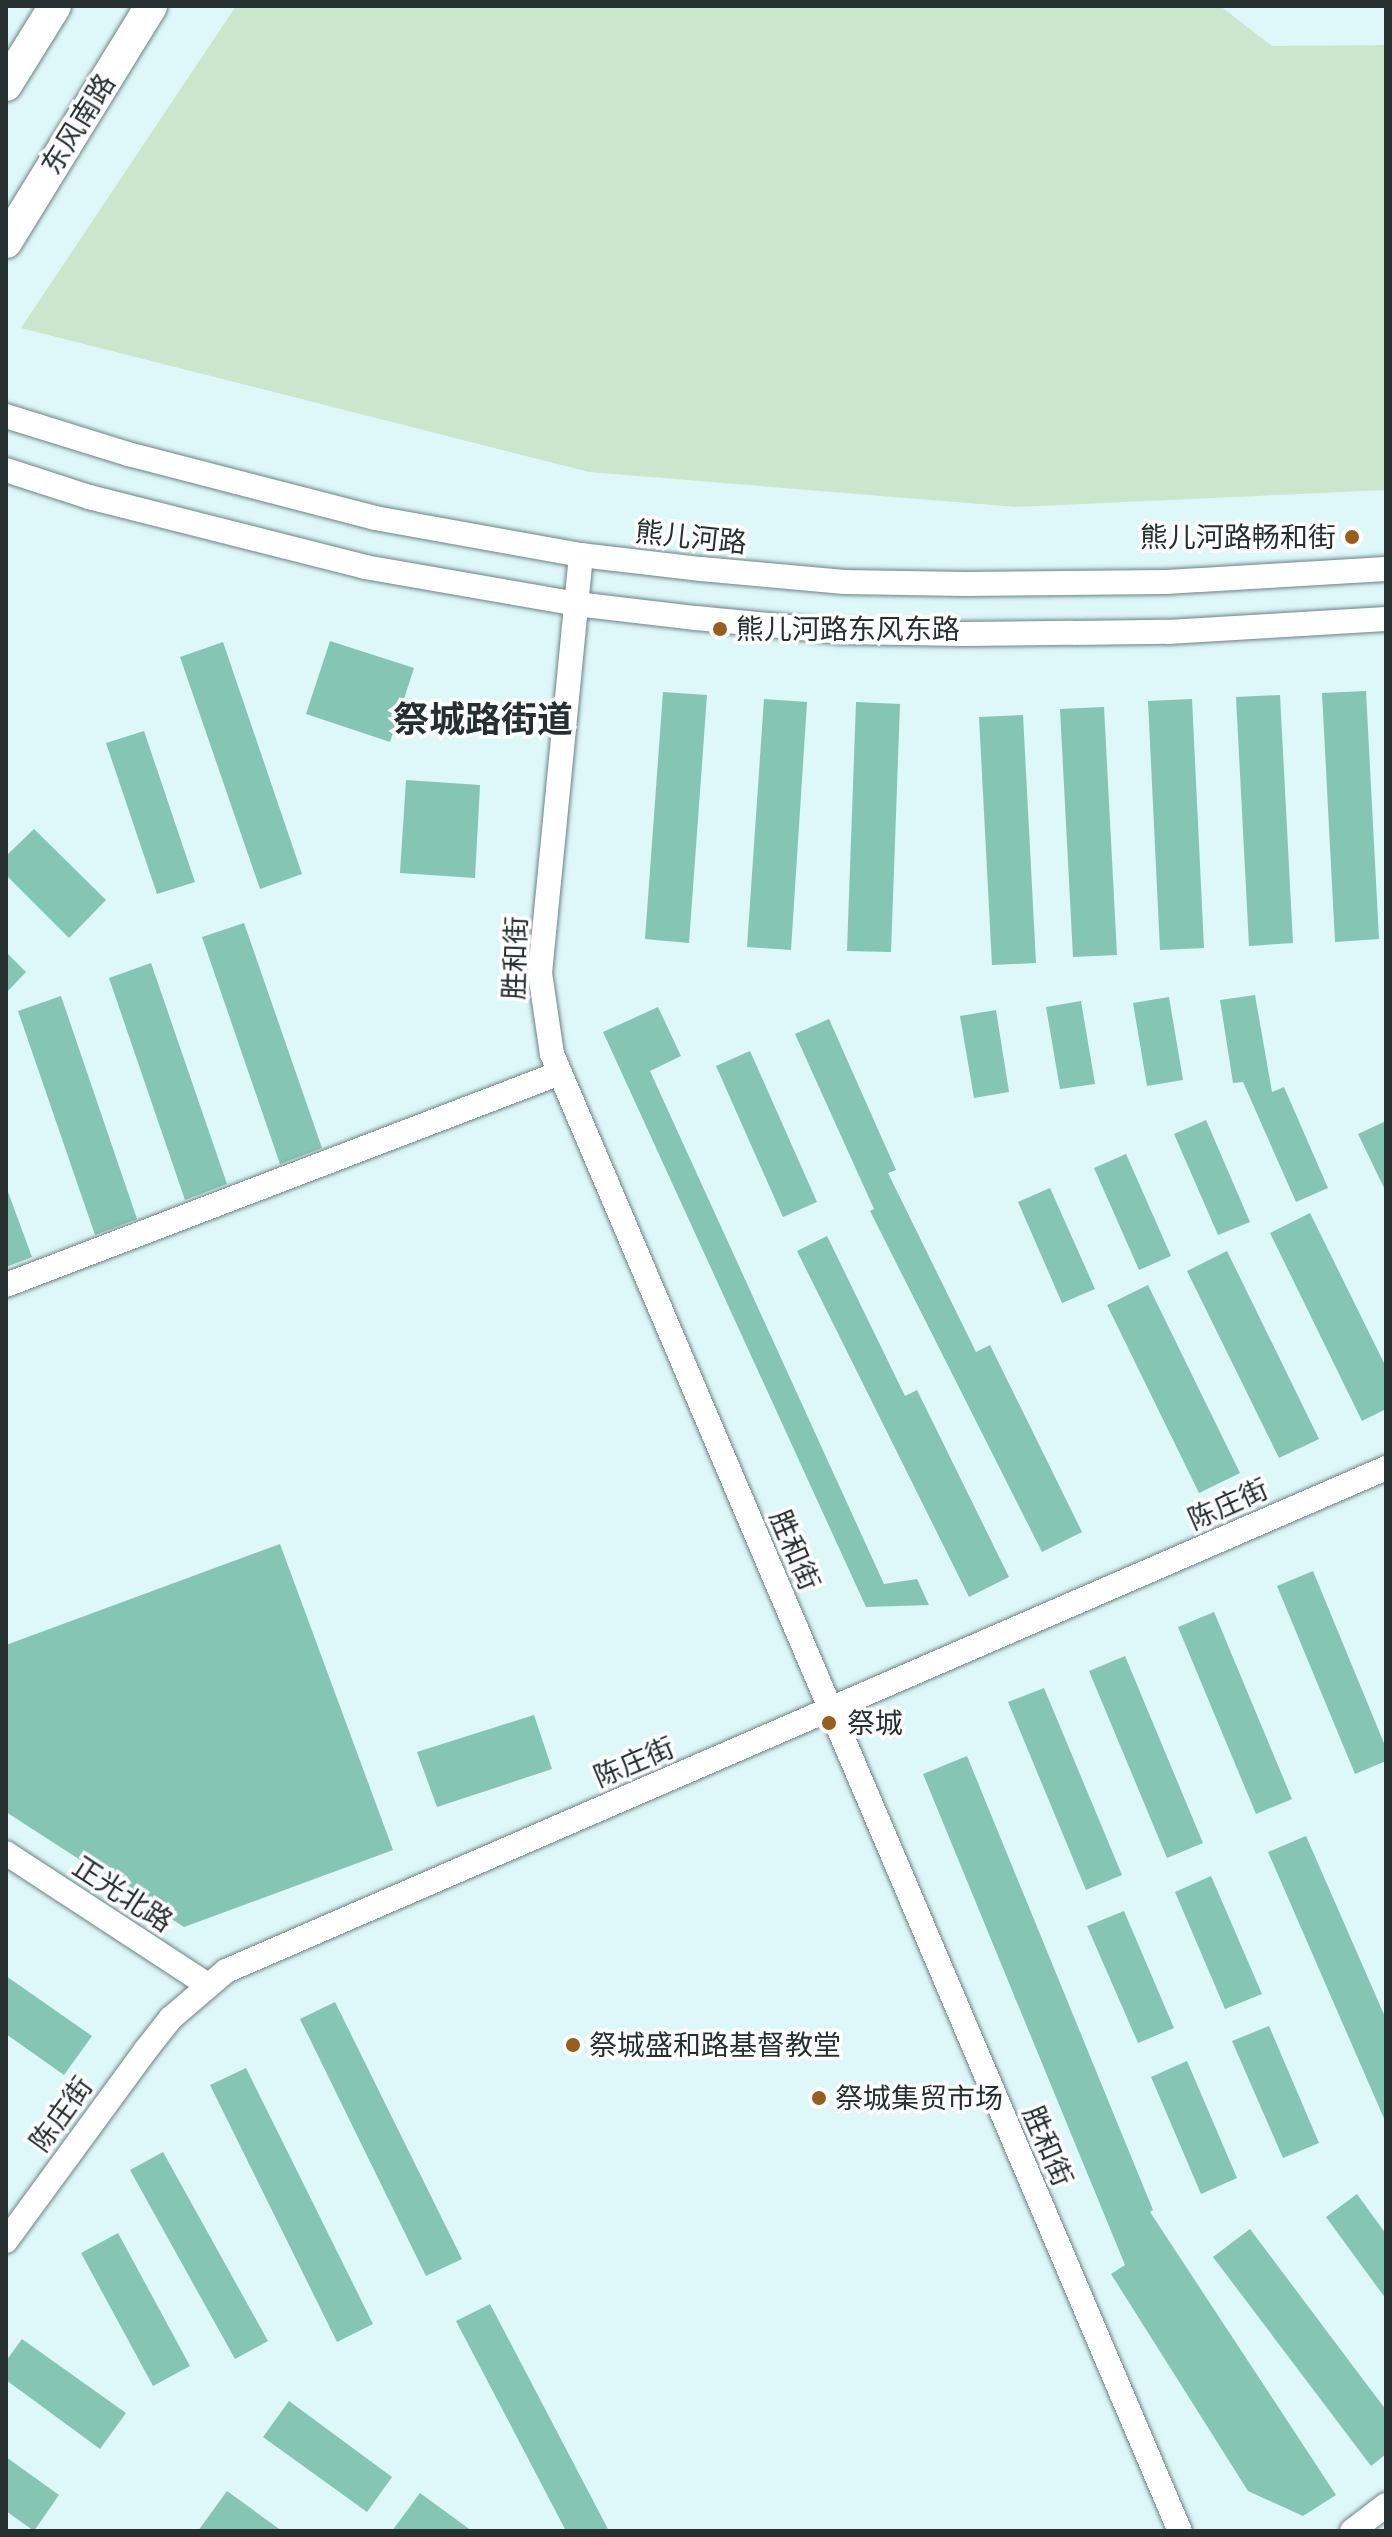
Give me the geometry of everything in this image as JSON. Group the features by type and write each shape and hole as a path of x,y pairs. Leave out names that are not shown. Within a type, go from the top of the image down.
{"main road":[{"path":"6,85 55,6"},
{"name":"东风南路","path":"6,242 151,6"}],"street":[{"name":"熊儿河路","path":"6,416 128,454 361,515 581,555 844,582 1166,582 1386,569"},
{"path":"6,470 89,497 365,567 576,604 873,632 1168,632 1386,619"},
{"name":"胜和街","path":"581,555 540,973 544,1018 560,1073 1180,2531"},
{"path":"6,1285 560,1073"},
{"name":"陈庄街","path":"6,2241 171,2018 208,1985 240,1965 1386,1468"},
{"name":"正光北路","path":"6,1853 208,1985"},
{"path":"1352,2531 1386,2505"}],"green space":[{"path":"236,6 1220,6 1272,46 1386,45 1386,490 1017,507 589,472 21,328"}],"building":[{"path":"330,641 414,668 390,742 306,714"},
{"path":"223,642 302,874 260,889 180,657"},
{"path":"1366,691 1379,939 1335,942 1322,693"},
{"path":"663,692 707,695 689,943 645,939"},
{"path":"1280,695 1293,943 1249,946 1236,697"},
{"path":"764,699 807,702 791,950 747,947"},
{"path":"1192,699 1204,948 1160,950 1148,701"},
{"path":"856,702 900,704 891,952 847,951"},
{"path":"1104,707 1117,955 1073,957 1060,709"},
{"path":"1023,715 1036,963 992,965 979,717"},
{"path":"144,731 195,882 157,894 106,743"},
{"path":"406,780 480,785 475,878 400,873"},
{"path":"34,829 106,900 69,938 6,875 6,856"},
{"path":"244,923 322,1148 280,1164 202,937"},
{"path":"6,952 26,972 6,993"},
{"path":"151,963 227,1184 185,1200 109,978"},
{"path":"1255,995 1272,1092 1284,1087 1328,1188 1296,1202 1243,1082 1233,1083 1220,1000"},
{"path":"61,996 137,1219 95,1235 18,1011"},
{"path":"1169,997 1183,1080 1147,1086 1133,1003"},
{"path":"1081,1001 1095,1084 1060,1089 1046,1007"},
{"path":"658,1007 681,1056 650,1071 884,1584 917,1579 929,1605 866,1607 603,1032"},
{"path":"996,1010 1009,1092 974,1098 960,1016"},
{"path":"829,1019 896,1170 888,1173 976,1352 990,1345 1082,1532 1042,1552 870,1211 874,1209 795,1034"},
{"path":"750,1051 817,1202 783,1217 716,1066"},
{"path":"1206,1120 1250,1222 1218,1235 1174,1134"},
{"path":"1386,1121 1386,1192 1358,1134"},
{"path":"1126,1154 1171,1256 1139,1270 1094,1168"},
{"path":"1050,1188 1095,1289 1062,1303 1018,1202"},
{"path":"6,1193 32,1257 6,1267"},
{"path":"1310,1213 1386,1367 1386,1409 1362,1421 1270,1233"},
{"path":"827,1236 905,1396 917,1390 1009,1577 969,1597 797,1251"},
{"path":"1227,1251 1319,1439 1279,1458 1187,1271"},
{"path":"1148,1285 1240,1473 1199,1493 1107,1305"},
{"path":"280,1544 393,1850 184,1927 6,1812 6,1645"},
{"path":"1313,1571 1386,1748 1386,1761 1355,1774 1277,1586"},
{"path":"1214,1612 1292,1799 1256,1814 1178,1627"},
{"path":"1125,1656 1203,1843 1167,1858 1089,1671"},
{"path":"1044,1688 1122,1875 1086,1890 1008,1702"},
{"path":"534,1715 552,1769 437,1807 417,1752"},
{"path":"967,1756 1153,2210 1150,2212 1336,2495 1303,2516 1248,2491 1111,2274 1125,2265 923,1774"},
{"path":"1306,1836 1386,2019 1386,2123 1268,1852"},
{"path":"1211,1876 1262,1994 1225,2009 1175,1892"},
{"path":"1124,1911 1174,2028 1138,2043 1087,1926"},
{"path":"6,1976 92,2036 64,2075 6,2034"},
{"path":"335,2002 462,2259 426,2276 300,2019"},
{"path":"1269,2026 1319,2143 1283,2158 1232,2041"},
{"path":"1187,2061 1237,2178 1201,2194 1151,2077"},
{"path":"246,2068 373,2324 337,2342 210,2085"},
{"path":"163,2152 268,2341 235,2359 130,2170"},
{"path":"1357,2194 1386,2234 1386,2299 1326,2217"},
{"path":"1250,2229 1386,2410 1386,2454 1371,2466 1213,2257"},
{"path":"118,2233 190,2366 153,2386 81,2253"},
{"path":"490,2304 609,2531 566,2531 456,2321"},
{"path":"22,2339 126,2413 100,2449 6,2380 6,2361"},
{"path":"289,2401 392,2477 367,2512 263,2437"},
{"path":"6,2457 59,2495 34,2531 6,2511"},
{"path":"227,2491 282,2531 198,2531"},
{"path":"420,2493 472,2531 392,2531"}],"place":[{"name":"熊儿河路畅和街","path":"1352,537"},
{"name":"熊儿河路东风东路","path":"720,629"},
{"name":"祭城","path":"829,1723"},
{"name":"祭城盛和路基督教堂","path":"573,2045"},
{"name":"祭城集贸市场","path":"819,2098"}],"district":[{"name":"祭城路街道","path":"483,720"}]}
